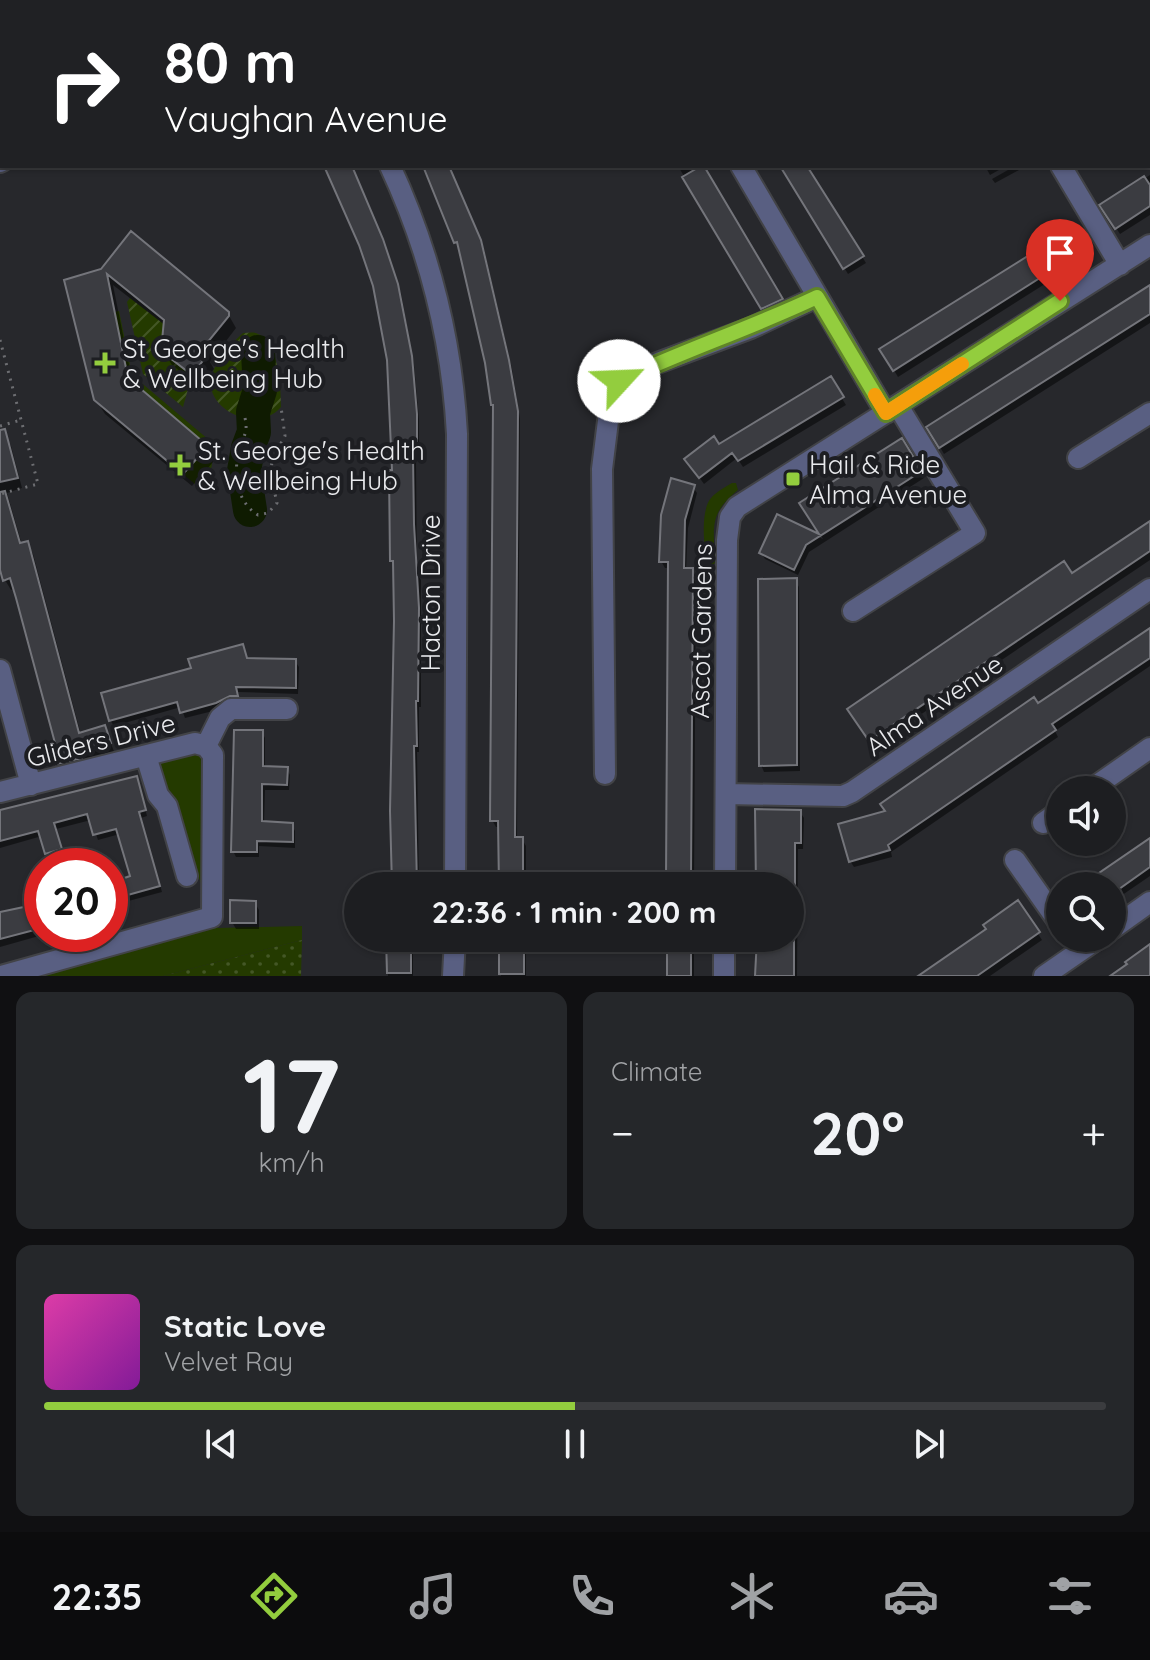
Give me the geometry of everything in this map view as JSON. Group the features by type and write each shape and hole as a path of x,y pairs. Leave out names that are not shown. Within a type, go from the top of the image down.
{"street":[{"name":"Hacton Drive","path":"391,168 417,230 425,258 445,335 455,399 455,872"},
{"path":"742,168 817,297 975,533 853,611"},
{"path":"1062,168 1120,265"},
{"path":"892,410 1150,245"},
{"path":"605,774 602,469 610,405 619,381 652,365 751,328 817,297"},
{"name":"Ascot Gardens","path":"725,872 727,540 730,517 744,502 892,410"},
{"path":"1078,458 1150,413"},
{"name":"Alma Avenue","path":"726,794 843,796 852,792 1150,589"},
{"path":"0,670 31,785"},
{"path":"206,746 220,718 231,709 287,709"},
{"name":"Gliders Drive","path":"0,792 195,743 206,746 213,755 212,917 1,976"},
{"path":"1110,776 1150,748"},
{"path":"146,756 158,795 167,806 187,876"},
{"path":"1015,860 1046,904"},
{"path":"1126,919 1150,902"},
{"path":"453,976 454,952"},
{"path":"724,952 724,976"},
{"path":"1044,976 1068,952"}],"path":[{"path":"0,340 38,484 0,494"},
{"path":"0,368 7,366"},
{"path":"245,418 247,429 238,453 238,491 247,508 258,515 268,513 277,503 271,476 272,459 285,436 281,407"},
{"path":"0,426 21,420"}],"green space":[{"path":"130,298 164,324 192,375 183,407 143,374 127,302"},
{"path":"119,311 132,375 215,445 208,488 201,489 183,474 208,446 128,378 115,312"},
{"path":"243,333 256,333 270,345 279,377 281,407 258,419 233,414 222,407 211,386 218,362"},
{"path":"736,483 738,490 717,514 715,563 710,567 704,543 705,512 711,498"},
{"path":"193,750 205,756 204,892 157,761"},
{"path":"214,923 218,928 302,926 302,940 163,976 25,976 111,952 128,952 128,947"},
{"path":"302,940 301,976 163,976"}],"building":[{"path":"325,168 353,168 398,284 412,356 417,414 417,455 413,455 419,608 417,746 414,746 417,872 392,872 394,621 389,470 392,470 387,360 373,286 359,245"},
{"path":"424,168 450,168 481,240 518,411 515,837 523,837 523,872 499,872 498,821 490,821 493,405 457,242 454,243"},
{"path":"698,168 705,168 783,299 761,309 682,177"},
{"path":"781,168 808,168 864,256 843,269"},
{"path":"1144,176 1150,185 1150,206 1115,229 1099,205"},
{"path":"1071,229 1084,250 893,371 879,349"},
{"name":"St George's Health & Wellbeing Hub","path":"131,231 229,312 202,349 208,354 192,375 161,351 164,320 107,274 128,378 208,446 183,474 94,400 64,280 101,269"},
{"path":"1150,285 1150,314 939,448 926,427"},
{"path":"831,376 844,397 738,461 732,453 699,478 684,459 714,436 719,444"},
{"path":"5,429 18,478 0,482 0,430"},
{"path":"902,438 922,471 806,545 794,570 759,553 777,514 819,534 799,503"},
{"path":"671,478 695,485 685,520 684,568 693,568 691,872 666,872 668,562 659,562 661,515"},
{"path":"5,491 20,543 28,541 79,733 105,725 111,743 80,753 82,758 56,764 51,744 55,743 16,598 10,578 3,581 0,570 0,492"},
{"path":"1150,521 1150,551 869,741 847,709 1064,561 1072,573"},
{"path":"797,578 797,765 759,766 758,579"},
{"path":"1150,628 1150,658 1052,724 1056,730 888,845 890,850 849,862 838,824 885,811 880,804 999,721 1034,697 1038,703"},
{"path":"243,644 247,658 296,659 296,688 236,687 238,696 180,713 177,702 109,721 101,693 191,668 188,659"},
{"path":"234,730 263,730 263,766 288,767 287,785 262,784 262,821 293,823 293,842 257,841 257,852 231,852"},
{"path":"137,776 146,810 139,812 160,886 128,895 128,848 122,848 116,829 93,835 87,814 54,823 62,848 43,848 38,831 0,841 0,810"},
{"path":"755,809 801,810 801,843 795,843 795,872 756,872"},
{"path":"1150,838 1150,867 1126,884 1126,872 1100,872 1126,856"},
{"path":"230,900 256,901 256,923 230,923"},
{"path":"1018,900 1040,932 977,976 918,976 986,929 983,925"},
{"path":"24,907 24,933 0,939 0,912"},
{"path":"1150,944 1150,976 1110,976 1127,964 1125,962"},
{"path":"386,952 411,952 411,973 387,973"},
{"path":"499,952 524,952 524,974 499,974"},
{"path":"667,952 691,952 691,976 667,976"},
{"path":"756,952 794,952 794,976 755,976"}],"waterway":[{"path":"250,510 244,471 254,432 253,412 260,390 258,352"}],"slow traffic":[{"path":"875,395 886,413 962,364"}],"place":[{"name":"St George's Health & Wellbeing Hub","path":"105,363"},
{"name":"St. George's Health & Wellbeing Hub","path":"180,465"},
{"name":"Hail & Ride Alma Avenue","path":"793,479"}],"route":[{"path":"619,381 652,365 751,328 817,297 886,413 1060,301"}]}
